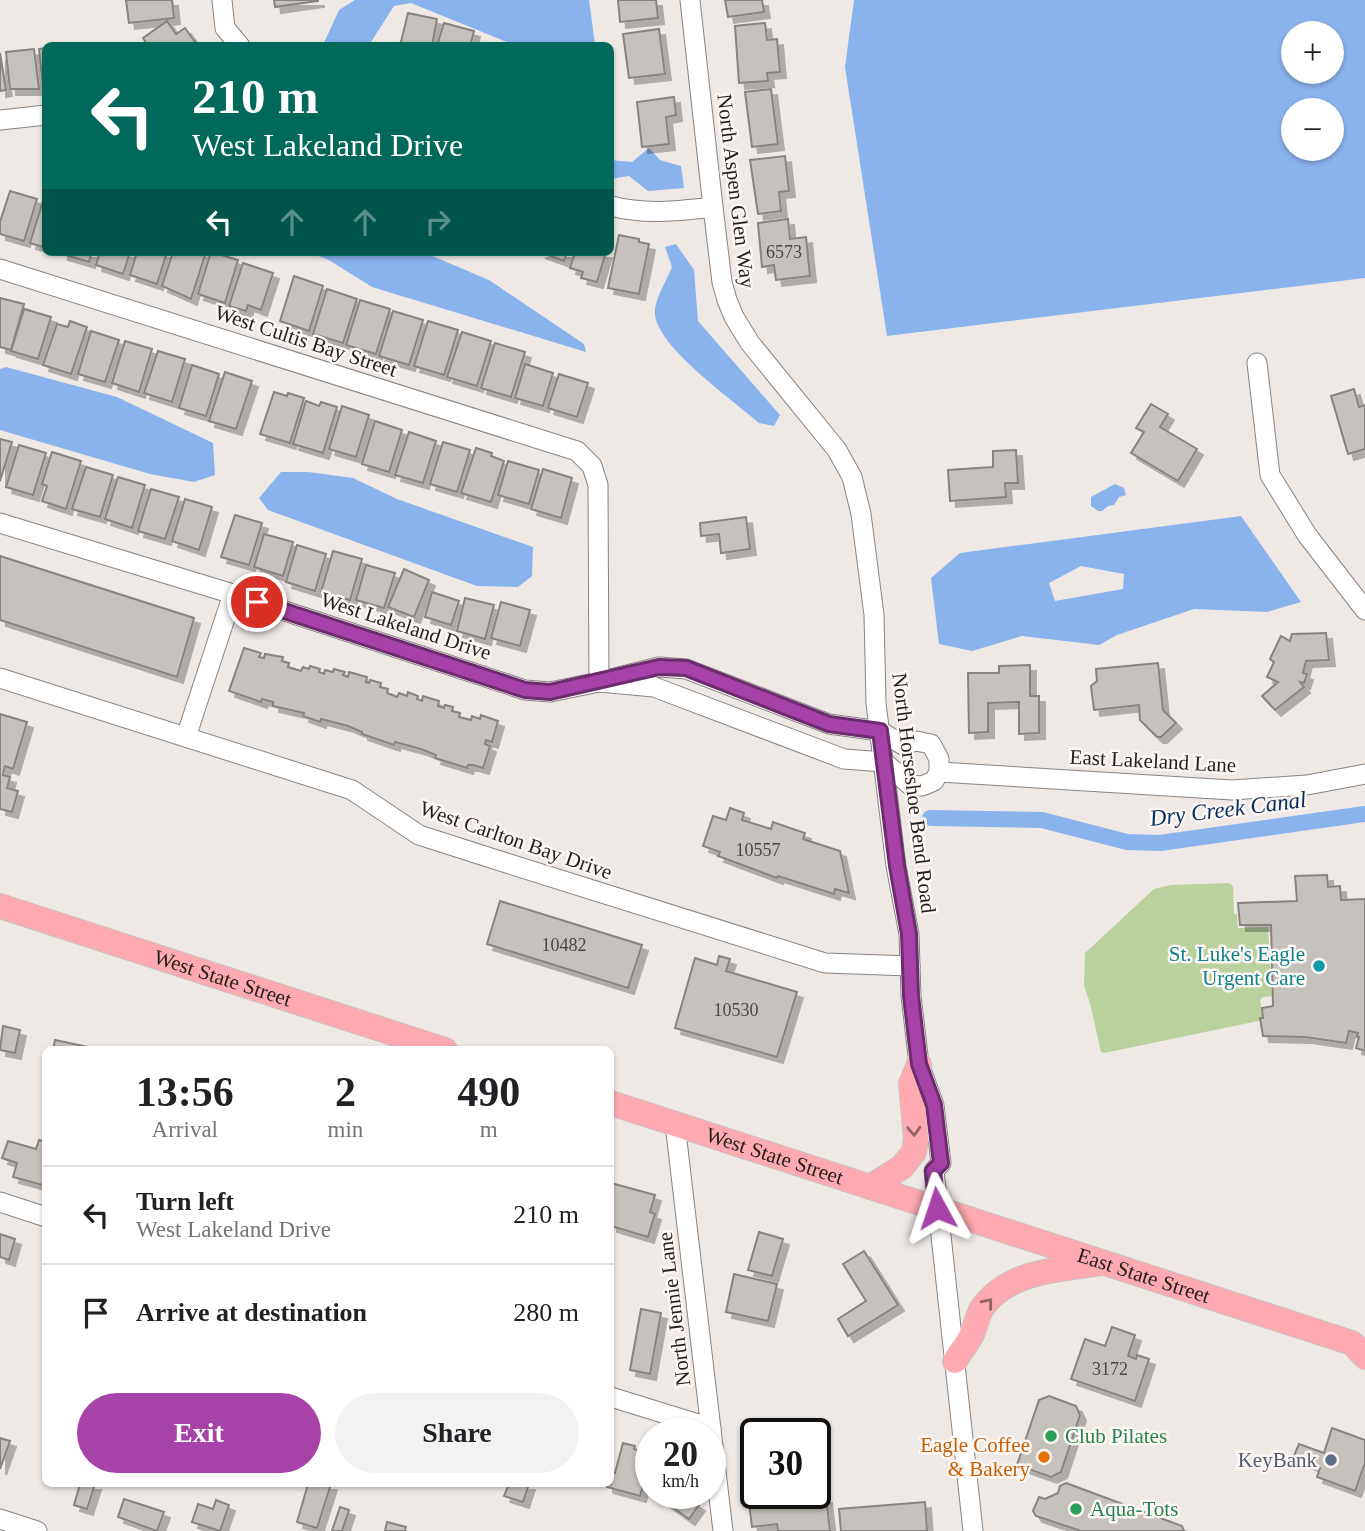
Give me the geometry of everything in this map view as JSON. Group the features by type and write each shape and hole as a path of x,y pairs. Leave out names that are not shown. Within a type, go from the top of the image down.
{"main road":[{"name":"West State Street","path":"0,906 433,1046"},
{"path":"870,1187 902,1167 914,1152 916,1139 911,1084 919,1064"},
{"name":"West State Street","path":"614,1105 937,1208"},
{"name":"East State Street","path":"937,1208 1361,1347"},
{"path":"955,1361 973,1333 976,1320 984,1306 996,1292 1015,1280 1033,1274 1105,1262"}],"street":[{"path":"222,0 225,27 237,42"},
{"name":"North Aspen Glen Way","path":"690,0 722,282 734,317 750,343 837,450 852,477 861,513"},
{"path":"0,120 42,115"},
{"path":"614,207 666,212 713,207"},
{"name":"West Cultis Bay Street","path":"0,269 578,451 593,466 598,485 599,682"},
{"path":"1257,363 1270,475 1307,535 1365,610"},
{"name":"North Horseshoe Bend Road","path":"861,513 873,615 876,703 897,866 909,934 911,996 919,1064 934,1105 941,1163 933,1171 973,1531"},
{"name":"West Lakeland Drive","path":"0,523 233,594 525,690 550,692 659,667 686,668 829,724 880,731"},
{"path":"186,737 233,594"},
{"name":"West Carlton Bay Drive","path":"0,678 352,790 419,835 825,963 910,966"},
{"name":"West Lakeland Drive","path":"599,682 654,687 844,759 884,762"},
{"path":"880,731 904,745 916,741 930,744 939,759 939,772"},
{"name":"East Lakeland Lane","path":"884,762 910,785 922,786 934,781 939,772 1233,790 1307,785 1365,774"},
{"name":"North Jennie Lane","path":"675,1124 710,1418"},
{"path":"0,1202 42,1216"},
{"path":"614,1397 680,1418"},
{"name":"North Jennie Lane","path":"720,1509 723,1531"},
{"path":"0,1519 37,1531"}],"green space":[{"path":"1229,883 1233,886 1234,914 1237,914 1238,928 1268,927 1272,996 1260,1000 1263,1020 1101,1052 1084,986 1085,953 1154,889 1171,885"}],"water":[{"path":"355,0 589,0 595,42 507,42 411,3 394,6 371,42 324,42 339,10"},
{"path":"854,0 1365,0 1365,278 887,336 845,67"},
{"path":"649,148 660,160 681,166 684,188 648,191 629,176 614,178 614,160 632,162"},
{"path":"676,244 694,270 698,321 780,415 774,426 759,423 715,387 668,342 659,327 655,308 672,267 665,247"},
{"path":"318,256 432,256 489,280 584,344 586,352 372,287"},
{"path":"6,367 117,397 213,443 215,475 194,482 150,474 0,430 0,369"},
{"path":"281,472 308,472 353,478 397,499 533,547 532,576 518,587 477,586 268,510 259,498"},
{"path":"1115,484 1124,488 1126,495 1119,497 1114,505 1102,511 1091,506 1091,497"},
{"path":"1241,516 1301,602 1267,612 1194,609 1117,635 1099,645 1022,636 972,651 939,644 931,578 960,553","holes":["1081,566 1124,574 1123,589 1055,601 1049,583"]}],"building":[{"path":"126,0 172,0 174,18 129,23"},
{"path":"274,0 318,0 318,1 275,7"},
{"path":"618,0 656,0 658,18 620,22"},
{"path":"725,0 762,0 764,12 728,17"},
{"path":"408,13 437,19 433,42 401,42"},
{"path":"167,21 176,34 185,28 195,42 146,42 143,38"},
{"path":"444,23 474,31 471,42 438,42"},
{"path":"765,23 767,40 777,39 780,72 767,73 768,81 739,83 735,26"},
{"path":"659,29 665,74 629,78 623,34"},
{"path":"34,49 39,89 10,89 6,52"},
{"path":"39,49 42,49 42,77"},
{"path":"0,53 6,90 0,91"},
{"path":"771,89 778,144 752,147 745,92"},
{"path":"674,97 676,115 666,117 669,144 642,147 637,102"},
{"path":"785,156 789,191 779,192 781,211 758,214 750,160"},
{"path":"10,191 37,199 24,241 0,234 0,222"},
{"path":"42,204 42,247 30,243"},
{"path":"788,219 790,239 806,237 810,276 776,280 774,265 762,267 758,223"},
{"path":"619,235 649,244 639,294 608,288"},
{"path":"69,256 91,256 89,262"},
{"path":"99,256 129,256 123,274 96,265"},
{"path":"136,256 166,256 157,284 130,275"},
{"path":"172,256 205,256 191,299 162,286"},
{"path":"210,256 238,260 225,303 198,294"},
{"path":"550,256 566,256 564,261"},
{"path":"574,256 605,256 597,282 581,278 583,272 570,268"},
{"path":"243,263 273,273 261,310 248,305 246,311 229,306"},
{"path":"294,276 323,286 309,331 280,321"},
{"path":"327,289 357,299 343,343 313,334"},
{"path":"0,298 24,304 11,350 0,347"},
{"path":"360,300 390,309 376,354 346,345"},
{"path":"24,309 51,317 38,359 11,351"},
{"path":"393,311 423,320 409,365 379,356"},
{"path":"70,321 87,327 71,374 43,365 57,324 68,327"},
{"path":"428,321 458,330 444,375 414,366"},
{"path":"91,331 119,340 105,382 78,374"},
{"path":"462,332 491,341 477,386 447,377"},
{"path":"125,341 152,349 139,392 112,383"},
{"path":"495,343 525,352 511,397 481,388"},
{"path":"158,351 185,359 172,402 144,393"},
{"path":"525,364 553,373 543,406 515,398"},
{"path":"192,365 219,374 206,416 179,408"},
{"path":"225,372 252,381 236,429 209,421"},
{"path":"559,374 588,383 577,417 548,408"},
{"path":"1354,389 1359,407 1365,405 1365,449 1348,454 1331,396"},
{"path":"274,392 304,398 290,443 260,434"},
{"path":"306,401 319,406 321,402 337,407 323,453 293,444"},
{"path":"1151,404 1168,414 1160,427 1197,449 1178,481 1131,453 1144,432 1136,428"},
{"path":"342,406 369,415 356,457 329,449"},
{"path":"375,421 402,430 389,472 362,464"},
{"path":"409,432 436,441 423,483 395,475"},
{"path":"0,439 12,442 0,481"},
{"path":"443,442 470,450 457,492 430,484"},
{"path":"19,445 46,453 33,495 6,487"},
{"path":"476,448 492,453 491,456 504,461 491,502 461,493"},
{"path":"1016,450 1018,483 1005,483 1006,497 950,501 948,470 993,467 993,451"},
{"path":"52,452 81,461 66,509 42,501 47,486 42,484"},
{"path":"508,461 539,470 529,504 498,495"},
{"path":"86,467 113,475 100,517 72,509"},
{"path":"543,469 572,478 561,518 531,509"},
{"path":"118,477 145,485 132,528 105,519"},
{"path":"151,489 179,497 165,539 138,531"},
{"path":"185,499 212,507 199,550 172,541"},
{"path":"235,515 262,523 249,565 221,557"},
{"path":"746,517 750,549 721,553 719,534 701,536 700,523"},
{"path":"264,534 293,542 283,576 254,567"},
{"path":"297,545 326,554 315,591 286,582"},
{"path":"333,551 362,559 350,600 321,592"},
{"path":"0,556 194,618 177,677 0,620"},
{"path":"366,565 395,573 384,608 356,600"},
{"path":"404,569 429,580 414,617 388,607"},
{"path":"432,592 459,601 451,625 425,617"},
{"path":"465,598 494,605 485,639 457,631"},
{"path":"501,602 530,610 520,646 491,638"},
{"path":"1326,633 1329,660 1306,661 1303,673 1307,674 1304,683 1300,682 1304,687 1275,710 1262,696 1278,682 1267,677 1274,662 1270,659 1281,636 1290,641 1292,634"},
{"path":"244,648 261,653 259,657 264,658 265,654 283,657 282,661 289,663 288,667 301,671 303,667 309,669 310,666 320,669 319,672 324,674 325,670 333,672 334,669 345,672 343,675 348,677 349,672 367,677 366,682 369,683 370,680 381,683 380,687 388,689 387,693 397,697 399,693 407,696 408,692 422,701 423,696 439,701 438,706 453,707 452,711 460,713 459,717 471,720 472,716 480,719 481,715 498,721 492,742 486,740 485,744 490,746 483,768 468,765 467,768 435,758 436,755 421,749 395,742 394,745 348,726 321,719 320,722 303,716 304,713 273,706 273,702 262,699 261,702 229,691"},
{"path":"1158,663 1163,710 1176,723 1161,737 1157,737 1140,720 1139,705 1094,710 1091,686 1097,681 1096,669"},
{"path":"1030,665 1030,696 1039,696 1039,733 1019,734 1019,702 988,703 988,732 969,733 968,673 999,673 999,666"},
{"path":"0,714 27,722 13,769 5,766 3,775 10,777 7,788 18,791 12,812 0,809"},
{"path":"730,808 744,813 742,820 771,829 773,822 805,833 803,839 840,851 849,893 835,889 834,894 778,876 777,878 718,856 720,852 703,846 713,816 726,820"},
{"name":"St. Luke's Eagle Urgent Care","path":"1327,875 1328,887 1340,886 1341,900 1365,899 1365,1051 1356,1048 1358,1033 1349,1031 1346,1043 1305,1037 1263,1036 1260,1018 1263,1018 1262,1008 1273,1006 1271,925 1240,925 1238,903 1297,901 1295,876"},
{"path":"500,901 642,945 628,988 487,944"},
{"path":"719,956 730,959 726,971 797,992 777,1057 675,1028 695,958 717,965"},
{"path":"3,1026 20,1030 15,1053 0,1050"},
{"path":"55,1040 83,1046 54,1046"},
{"path":"39,1140 42,1141 42,1185 13,1177 17,1163 2,1158 8,1141 36,1149"},
{"path":"614,1184 655,1195 650,1212 655,1214 648,1237 614,1227"},
{"path":"759,1232 783,1239 772,1276 748,1270"},
{"path":"0,1234 15,1239 9,1260 0,1257"},
{"path":"864,1251 898,1305 848,1336 838,1319 866,1301 843,1264"},
{"path":"734,1274 777,1284 768,1321 726,1312"},
{"path":"641,1309 661,1313 650,1374 630,1370"},
{"path":"1112,1327 1135,1335 1128,1356 1136,1359 1137,1355 1149,1359 1135,1401 1071,1379 1085,1339 1105,1346"},
{"path":"1049,1396 1076,1406 1080,1415 1061,1472 1051,1477 1017,1465 1039,1400"},
{"name":"KeyBank","path":"1332,1428 1365,1440 1365,1463 1355,1491 1317,1477 1320,1468 1293,1458 1299,1444 1324,1453"},
{"path":"0,1438 10,1441 0,1469"},
{"path":"623,1443 635,1446 635,1495 607,1487 614,1487 614,1473"},
{"path":"1066,1483 1182,1526 1184,1531 1081,1531 1036,1516 1033,1511 1039,1497 1045,1499 1058,1493 1060,1486"},
{"path":"79,1487 94,1487 87,1509 74,1505"},
{"path":"307,1487 330,1487 317,1528 297,1522"},
{"path":"508,1487 528,1487 523,1502 504,1496"},
{"path":"124,1499 164,1512 157,1531 118,1517"},
{"path":"216,1500 229,1505 220,1531 192,1522 198,1504 213,1509"},
{"path":"925,1502 927,1531 841,1531 839,1509"},
{"path":"340,1507 349,1510 342,1531 332,1531"},
{"path":"675,1509 696,1509 689,1519"},
{"path":"750,1509 827,1509 830,1531 778,1531 777,1524 752,1527"},
{"path":"387,1522 406,1527 405,1531 385,1531"}],"waterway":[{"name":"Dry Creek Canal","path":"930,818 1042,820 1127,842 1160,843 1365,814"}],"place":[{"name":"St. Luke's Eagle Urgent Care","path":"1319,966"},
{"name":"Club Pilates","path":"1051,1436"},
{"name":"Eagle Coffee & Bakery","path":"1044,1457"},
{"name":"KeyBank","path":"1331,1460"},
{"name":"Aqua-Tots","path":"1076,1509"}],"route":[{"path":"257,602 525,690 550,692 659,667 686,668 829,724 880,731 897,866 909,934 911,996 919,1064 934,1105 941,1163 933,1171 937,1208"}]}
